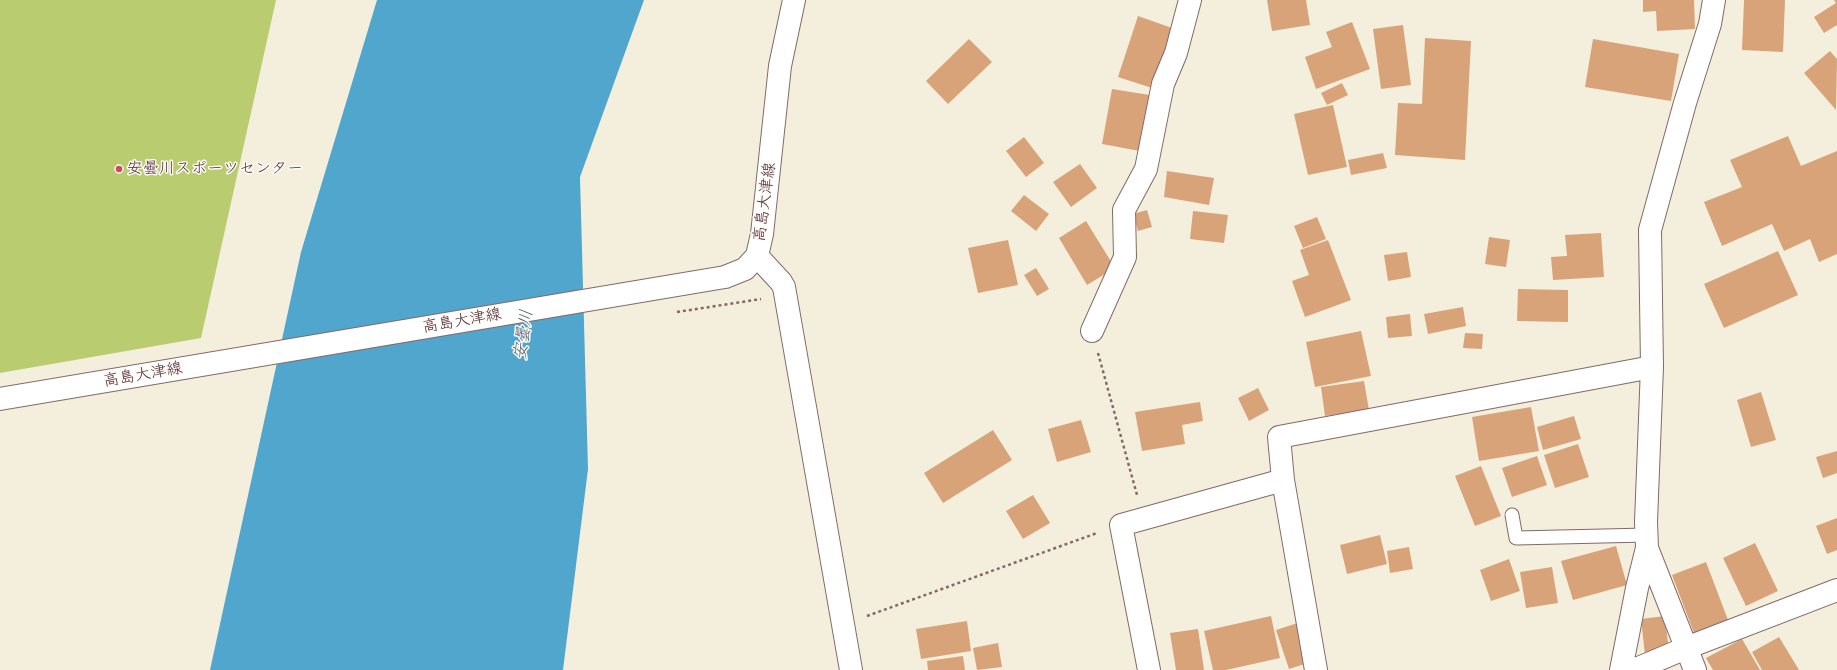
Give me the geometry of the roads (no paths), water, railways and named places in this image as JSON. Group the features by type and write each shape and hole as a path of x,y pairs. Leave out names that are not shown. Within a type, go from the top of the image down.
{"street":[{"name":"高島大津線","path":"0,399 725,277 746,269 757,256 762,234 780,66 794,0"},
{"path":"1092,331 1125,257 1124,210 1146,169 1163,84 1176,53 1190,0"},
{"path":"1621,670 1647,542 1652,367 1650,230 1684,103 1710,24 1714,0"},
{"path":"757,256 784,287 851,670"},
{"path":"1316,670 1283,480 1279,437 1652,367"},
{"path":"1149,670 1121,525 1283,480"},
{"path":"1647,542 1695,670"},
{"path":"1634,670 1686,648 1837,590"}],"lane":[{"path":"1512,515 1516,538 1647,542"}],"water":[{"name":"安曇川","path":"377,0 644,0 580,177 588,469 563,670 210,670 301,252"}],"place":[{"name":"安曇川スポーツセンター","path":"119,169"}]}
